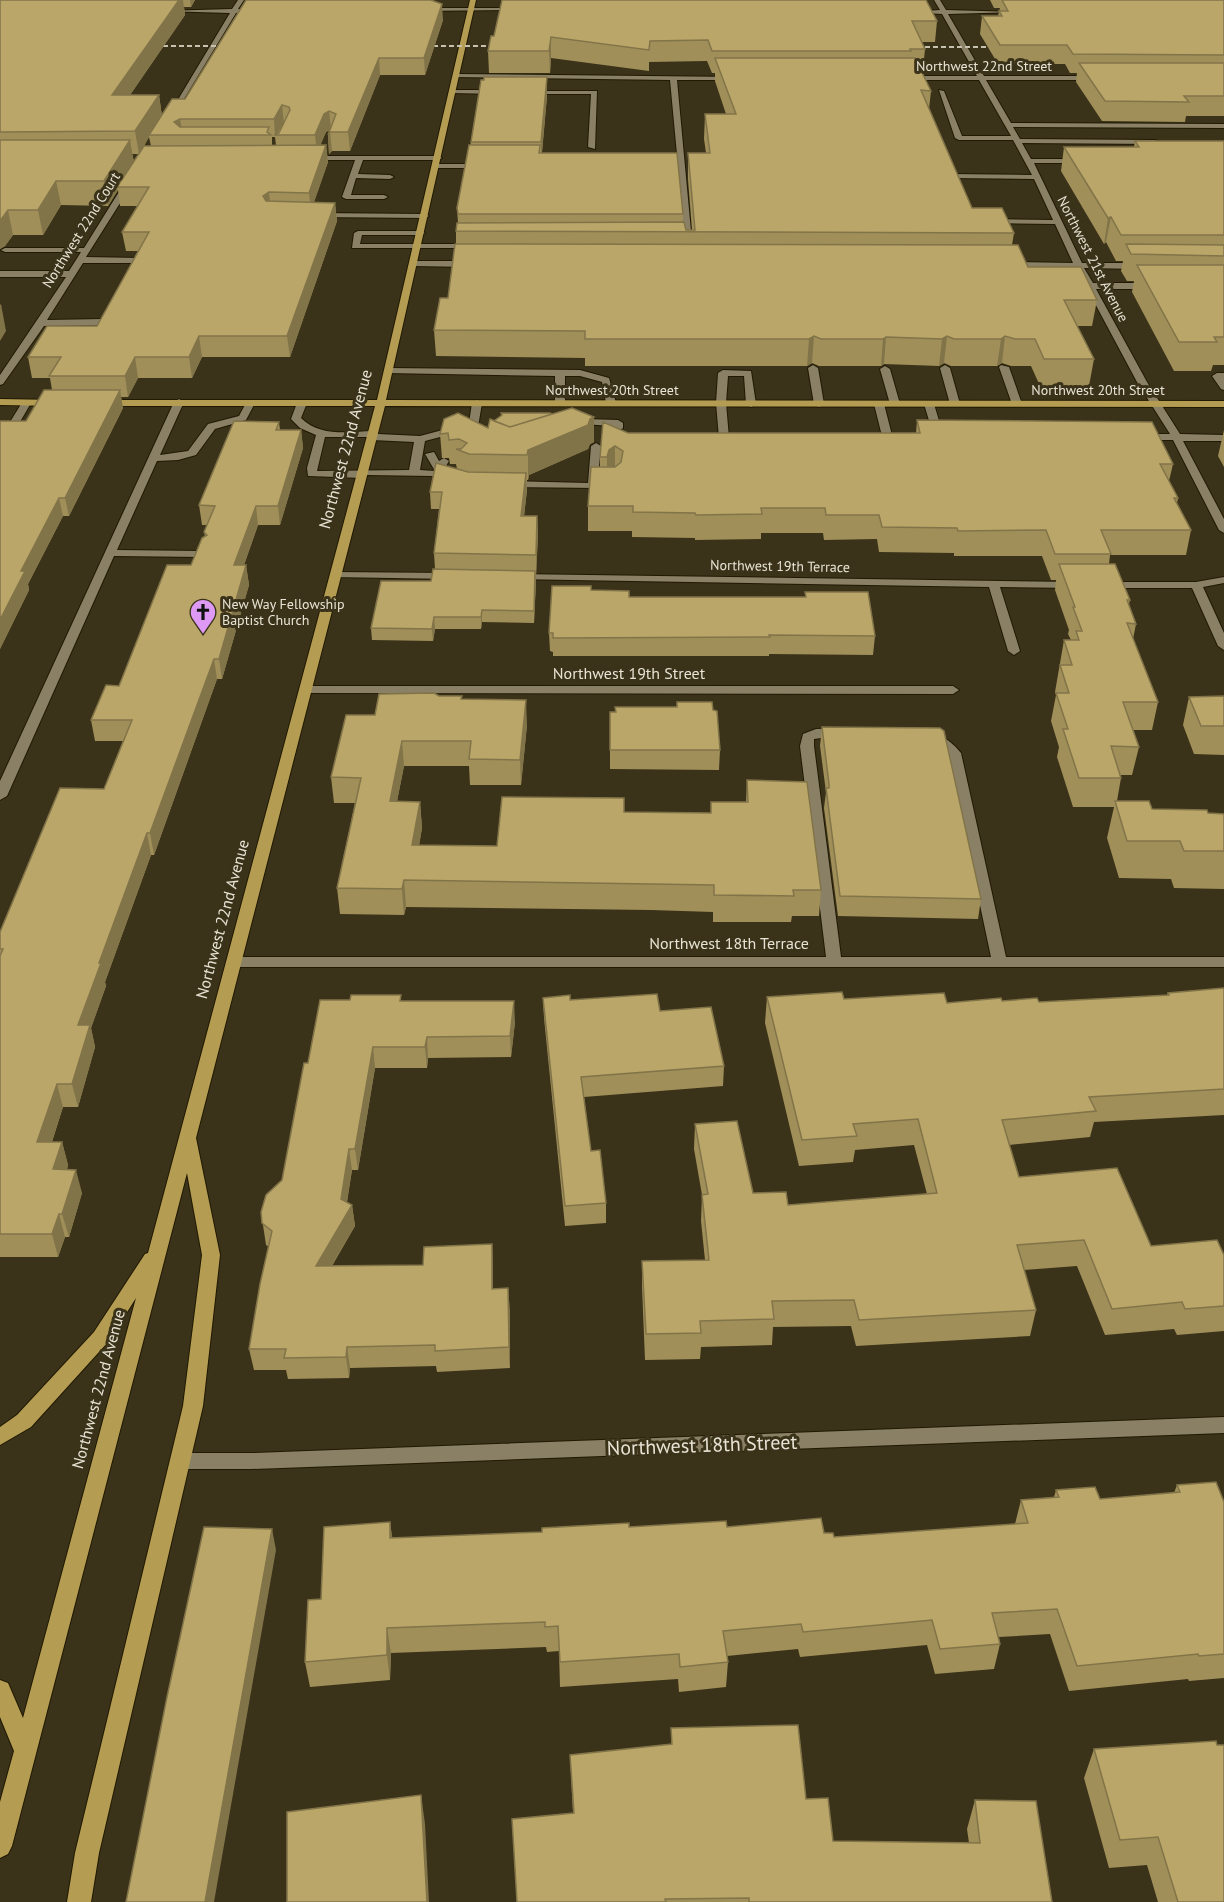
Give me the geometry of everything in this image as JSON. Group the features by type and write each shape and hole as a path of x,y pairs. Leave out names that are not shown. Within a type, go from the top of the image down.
{"main road":[{"name":"Northwest 22nd Avenue","path":"0,1846 373,435 473,0"},
{"path":"0,402 70,402"},
{"name":"Northwest 20th Street","path":"92,403 1224,404"},
{"path":"79,1902 87,1853 180,1461 199,1368 211,1255 188,1138"},
{"path":"0,1437 24,1421 101,1337 159,1246"},
{"path":"0,1690 26,1750"}],"street":[{"path":"162,128 241,0"},
{"name":"Northwest 21st Avenue","path":"937,0 1029,161 1079,266 1142,382 1176,438 1224,530"},
{"path":"909,12 986,9 1021,12"},
{"path":"414,10 527,10"},
{"path":"152,11 265,11"},
{"path":"456,76 745,78"},
{"path":"673,78 692,264"},
{"name":"Northwest 22nd Street","path":"899,78 1109,78"},
{"path":"941,91 959,138 1167,142"},
{"path":"453,92 501,92"},
{"path":"513,92 595,92 592,147"},
{"path":"1009,125 1224,126"},
{"path":"321,158 325,150"},
{"path":"302,158 360,158 490,166"},
{"path":"360,158 346,197 384,197"},
{"path":"1029,161 1098,161"},
{"path":"650,167 682,167"},
{"path":"353,176 390,177"},
{"path":"951,176 1036,177"},
{"name":"Northwest 22nd Court","path":"0,382 41,323 133,177"},
{"path":"307,215 425,216"},
{"path":"976,221 1058,222"},
{"path":"421,233 358,233 354,246 489,246"},
{"path":"678,245 690,245"},
{"path":"5,250 87,250"},
{"path":"80,260 137,260 126,281"},
{"path":"414,264 484,264"},
{"path":"997,265 1146,266"},
{"path":"0,274 71,274"},
{"path":"1090,286 1159,286"},
{"path":"41,323 105,322 116,301"},
{"path":"1004,367 1017,404"},
{"path":"813,368 819,404"},
{"path":"945,368 955,404"},
{"path":"885,369 895,404"},
{"path":"389,371 580,373 606,380 611,403"},
{"path":"736,438 718,438 723,373 739,371 748,373 751,404"},
{"path":"560,373 560,403"},
{"path":"1224,376 1217,376 1224,387"},
{"path":"0,425 13,425 26,402"},
{"path":"0,796 179,402"},
{"path":"153,458 178,457 192,453 206,429 216,423 243,418 250,403"},
{"path":"302,403 296,418 302,427 321,434 420,439 471,426 488,426"},
{"path":"471,426 477,403"},
{"path":"586,422 590,403"},
{"path":"864,438 888,439 879,404"},
{"path":"929,404 939,437 951,437"},
{"path":"573,427 586,422 618,423 618,428"},
{"path":"471,426 482,434 473,437"},
{"path":"321,434 312,474 414,473 438,468 461,469"},
{"path":"1129,437 1224,438"},
{"path":"414,473 420,439"},
{"path":"491,484 598,486 596,446"},
{"path":"581,453 595,459"},
{"path":"430,454 438,468 459,481"},
{"path":"110,553 201,554"},
{"path":"335,575 465,576"},
{"name":"Northwest 19th Terrace","path":"500,576 994,585 1196,585 1224,580"},
{"path":"994,585 1014,651"},
{"path":"1196,585 1224,646"},
{"name":"Northwest 19th Street","path":"305,690 953,690"},
{"path":"834,961 807,737 816,733 851,733"},
{"path":"917,737 941,741 954,753 999,961"},
{"name":"Northwest 18th Terrace","path":"234,962 1224,962"},
{"name":"Northwest 18th Street","path":"180,1461 251,1461 1224,1425"}],"building":[{"path":"0,0 179,0 112,95 159,95 135,131 0,132"},
{"path":"246,0 431,0 442,4 424,58 379,58 348,132 330,132 328,135 336,114 329,111 324,114 315,135 274,135 279,133 290,110 289,107 282,105 274,119 180,119 174,122 180,127 269,127 267,132 271,135 149,135 172,99 185,99"},
{"path":"502,0 926,0 937,21 912,21 925,49 910,49 911,51 712,51 708,40 650,41 649,50 551,37 549,51 488,51 491,36 494,36"},
{"path":"1002,0 1224,0 1224,55 1073,54 1067,45 1000,45 982,16 1002,16 999,11 1008,11"},
{"path":"715,58 915,58 931,91 921,90 972,208 1002,208 1014,233 456,231 457,223 684,222 686,230 695,230 688,153 710,153 705,114 736,114"},
{"path":"1079,63 1224,63 1224,96 1184,96 1189,102 1105,101"},
{"path":"484,77 547,77 541,142 471,142 481,80 484,80"},
{"path":"0,140 130,140 104,181 56,181 38,210 8,210 0,221"},
{"path":"1135,141 1224,141 1224,235 1121,235 1064,147 1139,147"},
{"path":"326,145 309,193 269,192 263,196 266,201 335,203 287,336 199,336 189,357 135,357 125,376 49,376 61,357 28,357 47,326 97,326 149,232 122,232 149,187 117,187 144,146"},
{"path":"469,145 540,145 539,153 677,153 683,214 458,214 457,208"},
{"path":"455,244 1018,245 1028,267 1081,267 1097,300 1064,300 1094,359 1044,359 1035,339 1015,339 1005,336 1001,339 954,339 947,336 942,339 886,337 883,339 821,339 814,336 809,339 585,339 585,331 434,330 440,298 448,298"},
{"path":"1126,244 1224,245 1224,256 1131,254"},
{"path":"1137,265 1224,265 1224,337 1214,337 1217,342 1179,342"},
{"path":"44,390 120,390 65,498 59,498 21,571 25,571 0,620 0,421 26,421"},
{"path":"572,408 594,417 590,419 588,425 528,450 527,455 469,454 456,449 461,449 467,443 459,439 449,440 448,433 440,434 444,419 458,413 488,428 490,419 510,427"},
{"path":"501,413 552,414 510,427 494,421 502,415"},
{"path":"917,420 1152,422 1173,464 1160,464 1178,498 1174,498 1191,530 1101,530 1111,554 1055,554 1046,530 958,531 957,528 882,527 879,515 826,515 825,508 761,508 762,514 696,515 695,513 633,512 633,506 588,506 591,467 615,467 621,462 623,451 615,446 609,450 607,457 600,457 603,422 628,433 920,433"},
{"path":"234,421 279,422 276,430 301,430 278,506 256,506 234,565 246,565 219,659 214,659 99,963 101,963 78,1025 90,1025 72,1084 57,1084 37,1142 62,1142 53,1169 76,1170 62,1214 59,1214 52,1234 0,1234 0,956 3,949 0,949 0,932 60,788 104,789 132,720 91,720 106,685 119,686 167,565 191,565 202,538 207,535 204,532 215,506 199,505"},
{"path":"436,463 468,472 526,473 521,516 537,516 536,555 434,553 442,492 430,492"},
{"path":"1059,564 1115,564 1130,600 1127,600 1136,624 1127,623 1158,702 1123,702 1139,747 1111,746 1121,778 1079,778 1063,729 1068,729 1056,693 1069,693 1060,665 1072,665 1064,640 1079,640 1076,631 1082,631"},
{"path":"433,569 535,571 534,611 482,610 481,617 434,617 432,629 371,628 381,581 431,581"},
{"path":"552,586 591,586 591,590 629,591 629,597 806,597 805,592 868,592 875,636 553,638 553,633 549,633"},
{"path":"434,693 439,696 462,696 461,699 526,700 520,760 469,759 471,741 402,741 390,801 420,802 412,845 497,846 502,797 624,798 624,812 711,813 711,802 748,802 747,780 807,782 821,890 793,890 794,896 714,895 714,885 404,880 402,889 337,888 361,778 331,777 346,715 375,715 379,694"},
{"path":"1224,696 1224,726 1201,726 1189,697"},
{"path":"677,702 712,702 713,710 717,711 720,750 610,750 610,712 616,712 615,707 677,707"},
{"path":"822,727 940,728 944,731 981,899 840,896 826,788 829,788 829,784"},
{"path":"1115,801 1149,801 1152,809 1207,810 1208,813 1224,814 1224,851 1184,851 1180,841 1127,841"},
{"path":"1224,988 1224,1089 1089,1097 1096,1111 1002,1120 1019,1177 1117,1168 1151,1246 1217,1240 1224,1255 1224,1306 1185,1309 1182,1302 1112,1309 1084,1240 1017,1245 1036,1310 859,1320 854,1300 772,1301 774,1319 700,1321 701,1333 646,1334 642,1261 709,1260 702,1195 708,1194 695,1124 737,1121 753,1193 786,1192 788,1205 937,1193 918,1119 853,1124 857,1136 802,1140 767,997 842,992 844,999 944,993 947,1003 1001,998 1002,1001 1037,998 1039,1002 1169,995 1168,993"},
{"path":"657,994 660,1011 711,1007 724,1066 581,1077 591,1151 600,1150 606,1203 565,1206 543,998 570,995 570,1000"},
{"path":"351,995 401,995 400,1001 514,1001 510,1036 427,1037 425,1047 373,1047 355,1149 349,1149 341,1199 352,1205 316,1266 423,1265 424,1247 492,1244 492,1289 508,1288 509,1347 435,1351 435,1345 347,1347 346,1357 284,1358 286,1349 249,1349 272,1231 262,1223 261,1212 266,1195 282,1180 304,1063 308,1063 320,1000 350,1000"},
{"path":"1216,1482 1224,1502 1224,1654 1199,1656 1198,1654 1077,1666 1057,1609 992,1613 1000,1644 940,1649 932,1620 803,1632 801,1624 723,1631 728,1662 680,1667 679,1654 560,1662 558,1626 545,1627 545,1622 387,1628 387,1655 305,1662 308,1600 321,1599 324,1527 390,1522 390,1538 542,1532 542,1528 629,1523 629,1527 726,1521 727,1527 821,1518 824,1533 833,1533 834,1537 1028,1523 1021,1500 1059,1497 1056,1490 1095,1487 1100,1499 1180,1492 1177,1485"},
{"path":"204,1527 272,1529 205,1902 126,1902 167,1697"},
{"path":"798,1725 806,1799 828,1798 833,1841 980,1843 975,1800 1036,1801 1052,1902 749,1902 749,1898 665,1899 666,1902 517,1902 512,1819 574,1813 570,1755 672,1744 671,1728"},
{"path":"1216,1741 1217,1745 1224,1745 1224,1902 1178,1902 1158,1837 1120,1840 1094,1749"},
{"path":"421,1795 427,1902 287,1902 287,1812"}],"railway":[{"path":"147,46 234,46"},
{"path":"417,46 507,46"},
{"path":"909,47 1005,47"}],"place":[{"name":"New Way Fellowship Baptist Church","path":"203,635"}]}
